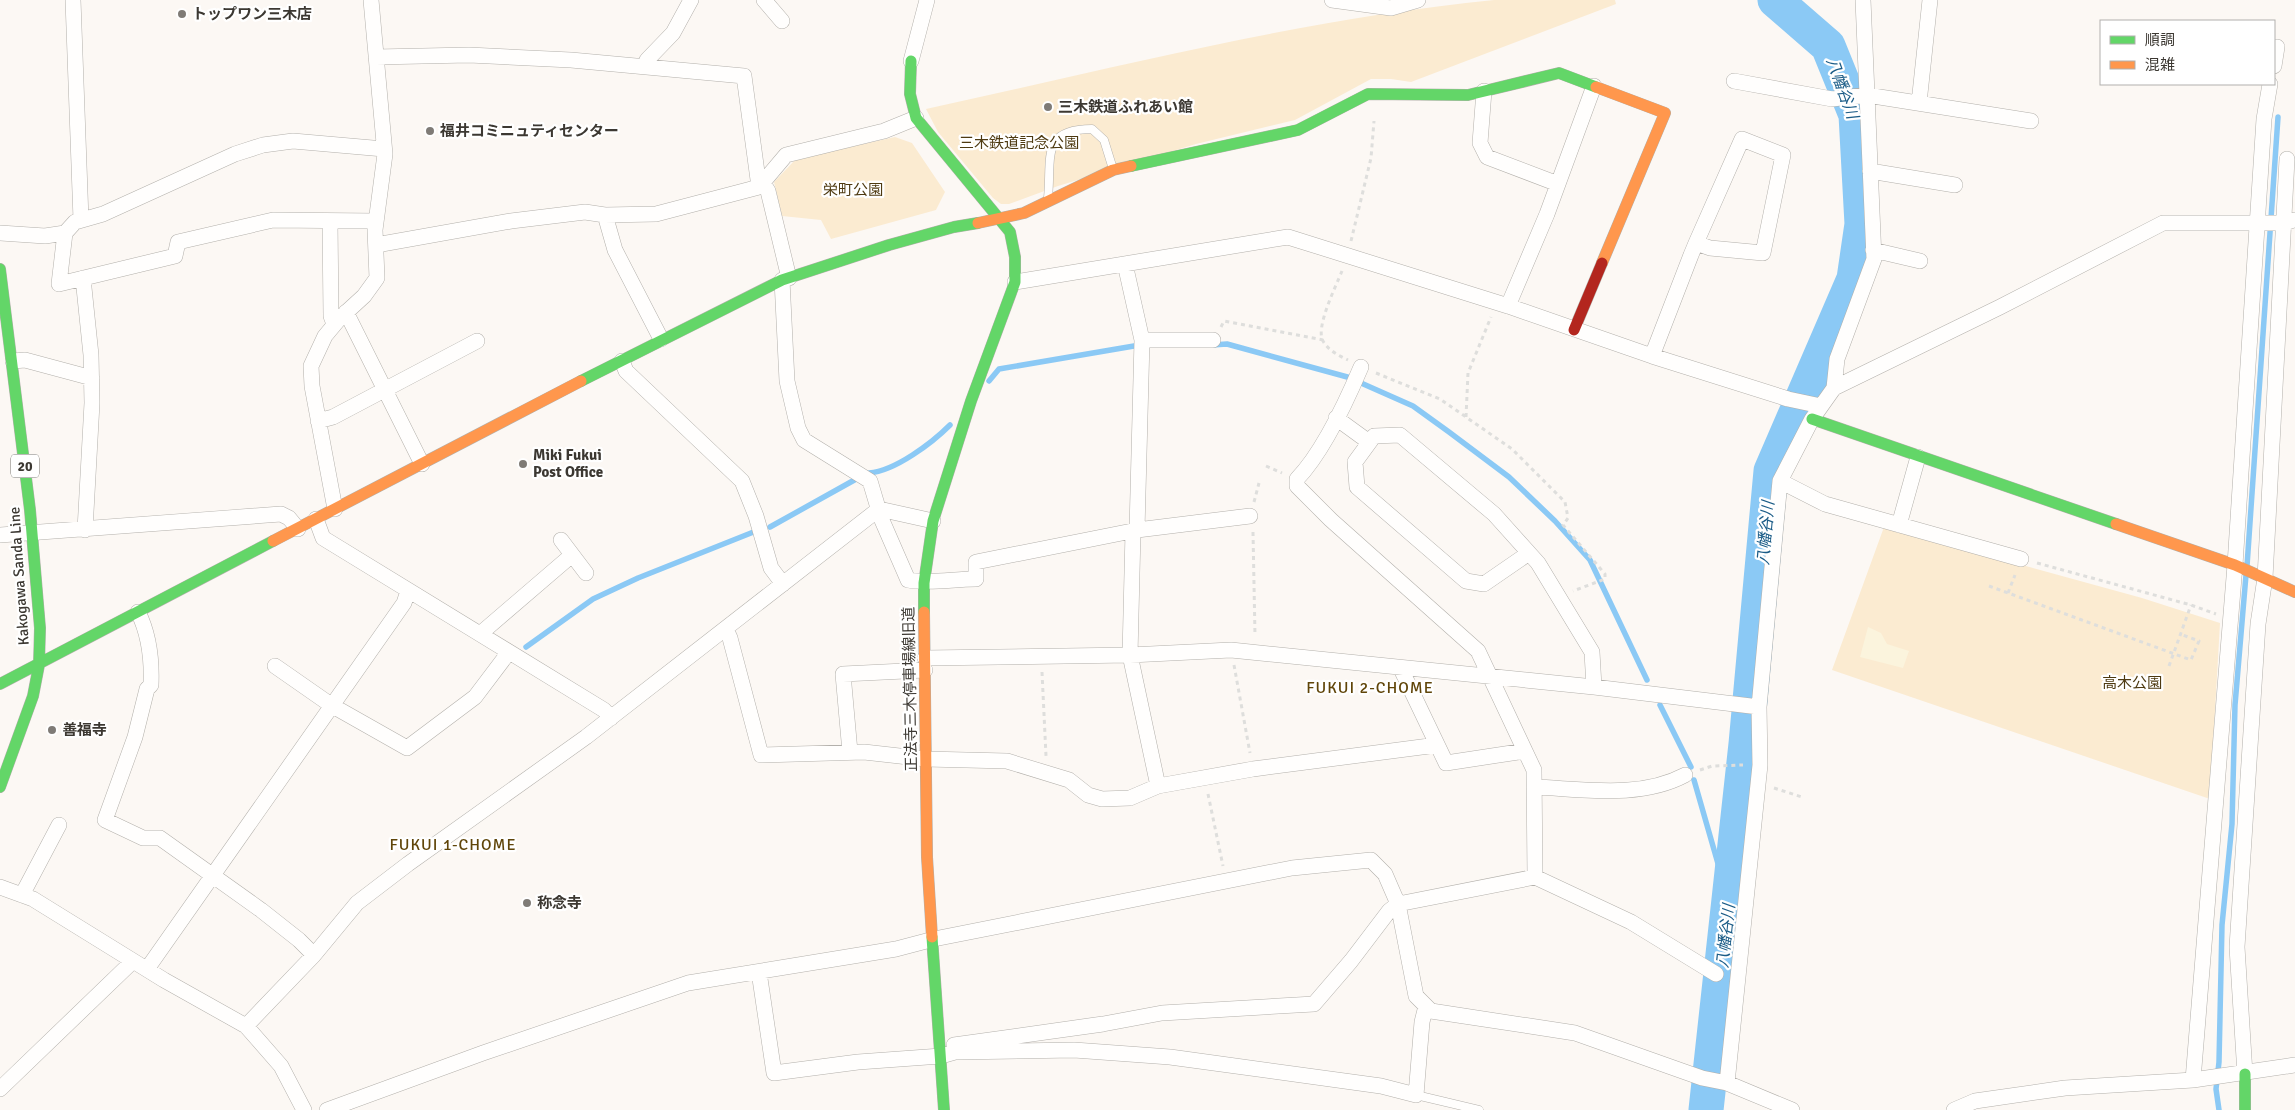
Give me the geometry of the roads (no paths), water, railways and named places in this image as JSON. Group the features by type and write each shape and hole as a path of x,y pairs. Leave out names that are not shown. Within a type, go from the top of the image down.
{"street":[{"path":"73,0 81,220"},
{"path":"336,509 312,386 312,366 325,336 334,324 364,296 377,278 376,221 384,149 370,0"},
{"path":"646,67 647,60 673,33 691,0"},
{"path":"764,0 782,21"},
{"path":"927,0 911,61 909,78 910,94 916,118 941,152 1010,232 1015,248 1015,282 1288,237 1502,304 1652,356 1788,399 1821,406"},
{"path":"1332,0 1391,8 1418,0"},
{"path":"1834,388 1837,359 1874,259 1863,0"},
{"path":"1919,103 1930,0"},
{"path":"2275,60 2277,47"},
{"path":"376,57 469,55 571,60 744,76 761,185 768,190 786,279 787,381 798,428 804,440 870,481 879,509 908,580 924,583 939,580 976,579 976,562 1135,531 1250,516"},
{"path":"0,684 662,340 786,279 954,226 1000,220 1048,202 1113,170 1298,130 1368,94 1468,95 1559,73 1665,113 1574,330"},
{"path":"1734,81 1832,99 1867,95 2031,120"},
{"path":"2196,1080 2235,565 2264,119 2270,85"},
{"path":"1502,304 1558,184 1594,86"},
{"path":"1484,91 1480,143 1487,157 1558,184"},
{"path":"376,245 511,221 585,212 605,215 656,214 761,185 786,155 884,131 916,118"},
{"path":"1652,356 1696,243 1742,139 1783,155 1762,253 1710,248 1696,243"},
{"path":"376,221 273,220 178,242 176,256 59,284 65,233 74,222 103,214 234,154 263,145 293,141 384,149"},
{"path":"2245,1110 2245,1074 2237,947 2258,624 2265,578 2277,329 2290,221 2287,159"},
{"path":"1870,171 1955,185"},
{"path":"605,215 615,250 662,340"},
{"path":"330,221 330,316 334,324"},
{"path":"1727,1083 1758,783 1759,706 1780,481 1821,406 1834,388 2000,307 2163,222 2257,223 2290,221"},
{"path":"0,233 45,236 65,233"},
{"path":"1874,250 1920,262"},
{"path":"1125,264 1142,340 1130,655 1158,786"},
{"name":"Kakogawa Sanda Line","path":"0,269 8,355 32,533 38,597 40,664 29,709 0,787"},
{"path":"83,278 92,355 85,530"},
{"name":"正法寺三木停車場線旧道","path":"944,1110 948,1054 934,940 928,857 924,583 933,521 970,401 1015,282"},
{"path":"346,312 422,464"},
{"path":"1142,340 1213,340"},
{"path":"318,421 333,417 384,388 477,341"},
{"path":"8,355 92,378"},
{"path":"622,361 626,371 742,481 756,516 771,568 783,584"},
{"path":"1361,366 1336,418 1308,468 1296,479 1298,486 1331,520 1478,651 1534,770 1535,877"},
{"path":"1336,418 1369,442"},
{"path":"1812,420 2235,565 2295,592"},
{"path":"1529,553 1484,584 1466,581 1357,487 1355,462 1374,436 1400,435 1494,514 1538,563 1560,596 1592,652 1594,687"},
{"path":"1899,525 1918,457"},
{"path":"1780,481 1824,504 2021,559"},
{"path":"879,509 933,521"},
{"path":"246,1026 314,955 357,903 611,718 879,509"},
{"path":"0,536 281,514 289,518 298,529"},
{"path":"316,519 323,538 604,710 611,718"},
{"path":"561,540 586,573"},
{"path":"480,634 572,555"},
{"path":"147,969 404,603 408,591"},
{"path":"138,612 144,623 150,653 151,685 147,689 135,737 105,820 143,838 160,838 212,874 300,940 314,955"},
{"path":"726,629 761,755 850,752 926,759 1007,761 1069,780 1088,796 1102,799 1130,798 1158,786 1253,769 1437,745"},
{"path":"850,752 843,674 925,664 1042,656 1130,655 1231,650 1759,706"},
{"path":"275,666 332,705 407,748 475,697 509,652"},
{"path":"1401,669 1446,762 1525,750"},
{"path":"1534,787 1624,791 1666,785 1685,775"},
{"path":"22,895 59,825"},
{"path":"327,1110 482,1053 688,983 896,949 1292,868 1372,860 1385,874 1398,904 1416,996 1431,1011 1575,1033 1702,1078 1727,1083 1792,1110"},
{"path":"948,1054 954,1045 1103,1024 1162,1013 1314,1004 1389,911 1398,904 1535,877 1631,922 1716,974"},
{"path":"0,887 33,899 133,961 246,1026 281,1066 304,1110"},
{"path":"0,1089 133,961"},
{"path":"758,972 774,1073 858,1062 948,1054 1074,1050 1170,1057 1372,1085 1416,1094 1422,1022 1426,1006"},
{"path":"1954,1110 1975,1100 2065,1088 2196,1080 2295,1065"}],"lane":[{"path":"1048,202 1053,146 1060,135 1075,129 1092,128 1104,140 1113,170"},
{"path":"1416,1094 1478,1110"}],"waterway":[{"name":"八幡谷川","path":"1706,1110 1746,744 1771,471 1854,279 1862,224 1856,115 1828,46 1775,0"},
{"path":"2247,566 2278,117"},
{"path":"1212,345 1227,344 1351,378"},
{"path":"989,381 999,369 1134,346"},
{"path":"1361,383 1413,406 1509,477 1555,521 1590,560 1647,680"},
{"path":"869,473 901,462 923,448 950,425"},
{"path":"770,527 858,478"},
{"path":"526,647 593,599 638,578 756,531"},
{"path":"2219,1110 2216,1089 2219,1062 2222,925 2232,824 2235,705 2246,575"},
{"path":"1660,705 1691,767"},
{"path":"1694,780 1723,881 1731,883"}],"place":[{"name":"トップワン三木店","path":"182,14"},
{"name":"三木鉄道ふれあい館","path":"1048,107"},
{"name":"福井コミニュティセンター","path":"430,131"},
{"name":"Miki Fukui Post Office","path":"523,464"},
{"name":"善福寺","path":"52,730"},
{"name":"称念寺","path":"527,903"}],"district":[{"name":"FUKUI 2-CHOME","path":"1370,687"},
{"name":"FUKUI 1-CHOME","path":"453,844"}],"park label":[{"name":"三木鉄道記念公園","path":"1019,143"},
{"name":"栄町公園","path":"853,190"},
{"name":"高木公園","path":"2132,683"}]}
